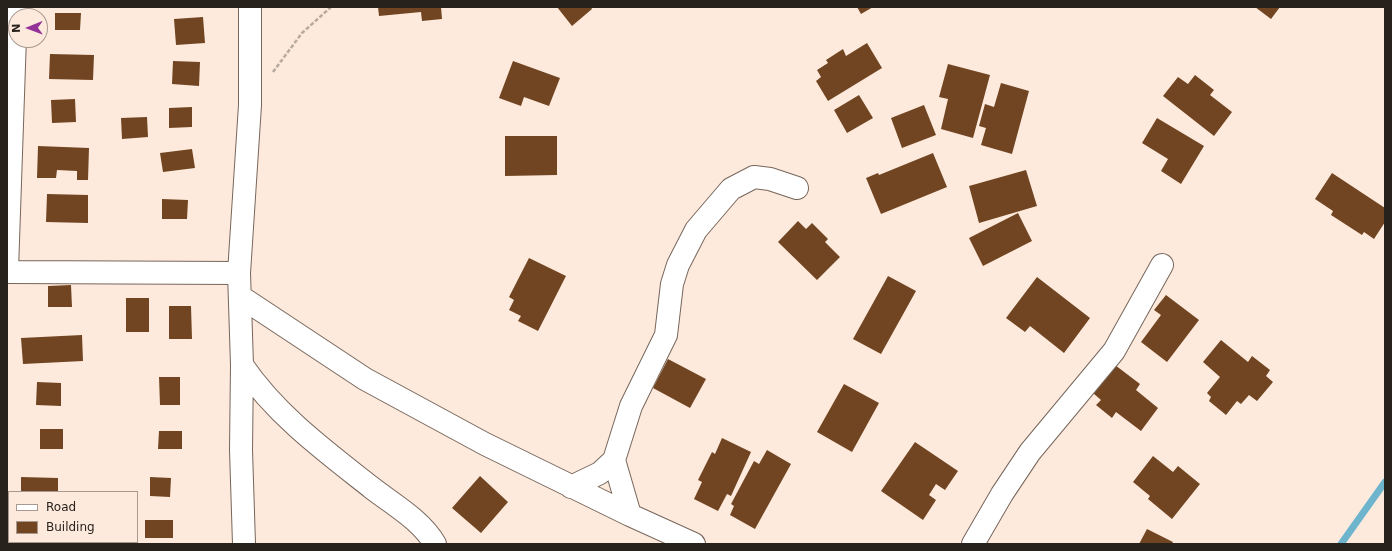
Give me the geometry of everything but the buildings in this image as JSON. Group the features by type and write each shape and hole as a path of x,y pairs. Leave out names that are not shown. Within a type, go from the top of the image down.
{"street":[{"path":"16,7 7,271 240,273"},
{"path":"244,544 241,450 242,365 240,273 250,105 250,7"},
{"path":"571,487 600,472 614,460 631,406 666,335 672,284 678,265 696,230 730,189 754,177 770,179 798,188"},
{"path":"973,544 1030,452 1114,351 1162,265"},
{"path":"241,297 365,379 485,444 571,487 694,544"},
{"path":"242,365 252,380 284,415 410,517 429,534 435,544"},
{"path":"614,460 630,515"}],"path":[{"path":"271,75 302,32 331,7"}],"waterway":[{"path":"1341,544 1385,482"}]}
